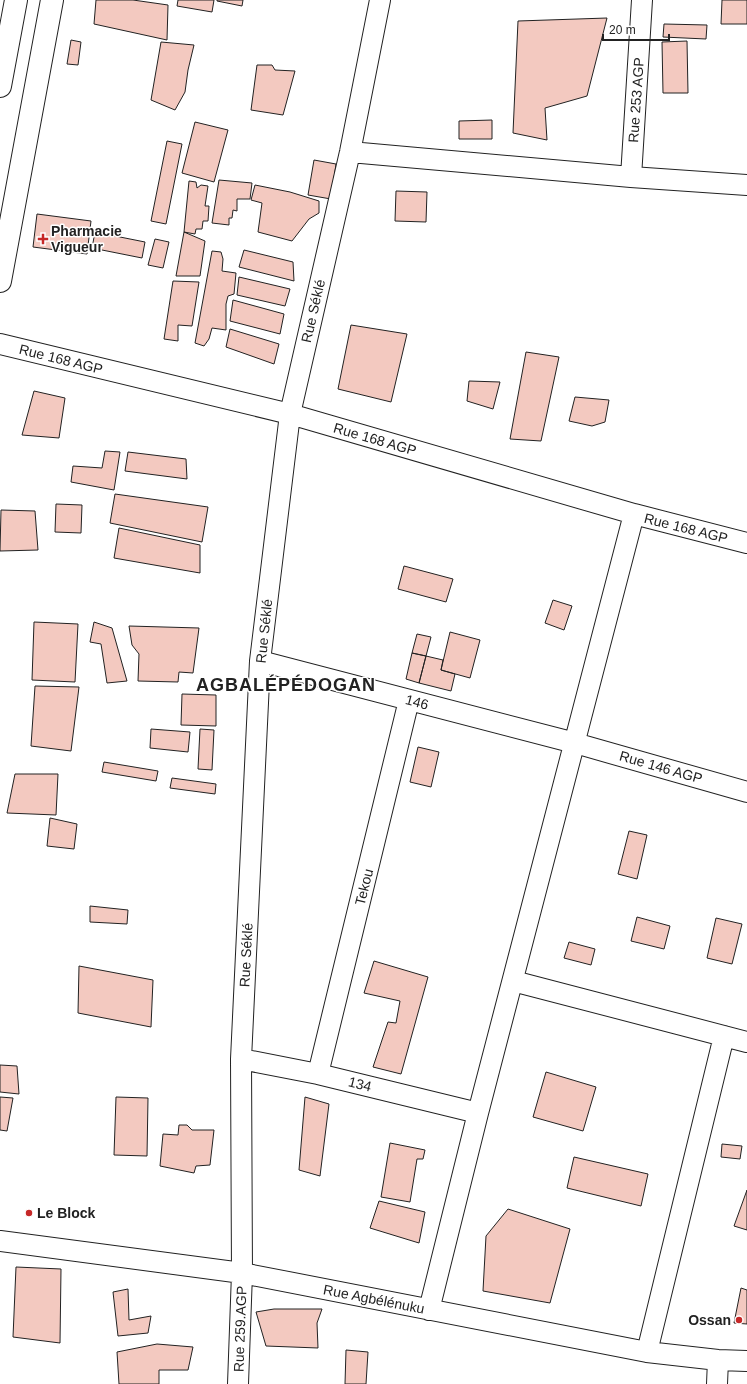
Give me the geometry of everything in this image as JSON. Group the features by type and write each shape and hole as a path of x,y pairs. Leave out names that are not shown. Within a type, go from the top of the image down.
{"street":[{"path":"0,86 16,0"},
{"path":"0,281 52,0"},
{"name":"Rue Séklé","path":"242,1273 241,1059 260,661 290,414 350,152 380,0"},
{"name":"Rue 253 AGP","path":"630,177 642,0"},
{"path":"350,152 630,177 747,185"},
{"name":"Rue 168 AGP","path":"0,344 290,414 634,514 747,543"},
{"path":"429,1310 478,1113 634,514"},
{"name":"146","path":"260,661 575,743"},
{"name":"Tekou","path":"318,1074 409,700"},
{"name":"Rue 146 AGP","path":"575,743 747,792"},
{"path":"513,980 747,1042"},
{"path":"647,1352 724,1036"},
{"name":"134","path":"241,1059 318,1074 478,1113"},
{"name":"Rue Agbélénuku","path":"0,1241 242,1273 647,1352 718,1360 747,1361"},
{"name":"Rue 259.AGP","path":"238,1384 242,1273"},
{"path":"717,1384 718,1360"}],"building":[{"path":"96,0 133,0 168,5 167,40 94,24"},
{"path":"178,0 214,0 212,12 177,6"},
{"path":"217,0 243,0 242,6"},
{"path":"722,0 747,0 747,24 721,24"},
{"path":"607,18 587,96 545,108 547,140 513,133 518,21"},
{"path":"664,24 707,25 706,39 663,37"},
{"path":"71,40 81,42 78,65 67,64"},
{"path":"687,41 688,93 663,93 662,42"},
{"path":"161,42 194,45 185,92 175,110 151,100"},
{"path":"257,65 272,65 275,70 295,71 283,115 251,110"},
{"path":"492,120 492,139 459,139 459,121"},
{"path":"195,122 228,130 214,182 182,173"},
{"path":"167,141 182,144 166,224 151,221"},
{"path":"314,160 336,164 331,199 308,195"},
{"path":"219,180 252,183 250,199 237,199 237,211 233,210 232,218 229,218 229,225 212,223"},
{"path":"189,181 196,182 197,188 201,185 208,186 205,206 209,206 208,221 203,221 202,229 196,229 195,234 184,232"},
{"path":"255,185 290,192 319,201 319,213 309,219 292,241 258,232 262,203 251,200"},
{"path":"396,191 427,192 426,222 395,221"},
{"path":"37,214 91,221 87,254 33,247"},
{"path":"95,232 145,242 142,258 92,248"},
{"path":"184,232 205,241 200,276 176,276"},
{"path":"155,239 169,242 163,268 148,265"},
{"path":"244,250 293,262 294,281 239,267"},
{"path":"212,251 221,252 223,259 222,271 236,273 234,294 228,296 226,304 226,330 212,328 209,339 204,346 195,343"},
{"path":"239,277 290,289 285,306 237,295"},
{"path":"173,281 199,282 192,326 178,325 178,341 164,339"},
{"path":"233,300 284,314 280,334 230,321"},
{"path":"351,325 407,334 391,402 338,389"},
{"path":"230,329 279,344 274,364 226,347"},
{"path":"526,352 559,357 541,441 510,439"},
{"path":"469,381 500,382 493,409 467,401"},
{"path":"34,391 65,398 59,438 22,435"},
{"path":"575,397 609,400 605,422 592,426 569,421"},
{"path":"105,451 120,452 114,490 71,482 73,466 102,468"},
{"path":"128,452 186,459 187,479 125,471"},
{"path":"115,494 208,507 202,542 110,523"},
{"path":"56,504 82,505 81,533 55,532"},
{"path":"1,510 35,511 38,550 0,551"},
{"path":"119,528 200,545 200,573 114,558"},
{"path":"404,566 453,579 446,602 398,589"},
{"path":"553,600 572,606 564,630 545,623"},
{"path":"34,622 78,624 75,682 32,680"},
{"path":"94,622 112,628 127,681 107,683 101,644 90,642"},
{"path":"129,626 199,628 193,673 179,672 178,682 138,681 139,654 132,645"},
{"path":"450,632 480,640 470,678 441,670"},
{"path":"417,634 431,637 426,656 412,653"},
{"path":"412,653 426,656 419,683 406,679"},
{"path":"426,656 443,660 441,670 455,674 451,691 419,683"},
{"path":"35,686 79,687 71,751 31,746"},
{"path":"182,694 216,695 216,726 181,725"},
{"path":"151,729 190,732 188,752 150,748"},
{"path":"200,729 214,730 212,770 198,769"},
{"path":"418,747 439,752 431,787 410,782"},
{"path":"104,762 158,771 156,781 102,772"},
{"path":"15,774 58,774 56,815 7,813"},
{"path":"172,778 216,784 215,794 170,788"},
{"path":"50,818 77,824 74,849 47,846"},
{"path":"629,831 647,835 637,879 618,874"},
{"path":"90,906 128,910 127,924 90,922"},
{"path":"637,917 670,926 664,949 631,941"},
{"path":"716,918 742,924 732,964 707,958"},
{"path":"569,942 595,949 591,965 564,958"},
{"path":"374,961 428,977 401,1074 373,1067 388,1022 396,1023 400,1001 364,993"},
{"path":"79,966 153,980 151,1027 78,1013"},
{"path":"0,1065 17,1066 19,1094 0,1092"},
{"path":"546,1072 596,1087 583,1131 533,1117"},
{"path":"0,1097 13,1098 7,1131 0,1130"},
{"path":"116,1097 148,1098 147,1156 114,1155"},
{"path":"305,1097 329,1104 320,1176 299,1170"},
{"path":"179,1125 187,1125 192,1130 214,1130 210,1165 196,1166 194,1173 160,1166 163,1134 178,1135"},
{"path":"390,1143 425,1150 423,1159 417,1159 410,1202 381,1197"},
{"path":"722,1144 742,1146 740,1159 721,1157"},
{"path":"574,1157 648,1174 641,1206 567,1188"},
{"path":"747,1190 747,1230 734,1226"},
{"path":"379,1201 425,1212 419,1243 370,1228"},
{"path":"508,1209 570,1229 550,1303 483,1291 486,1236"},
{"path":"16,1267 61,1269 60,1343 13,1337"},
{"path":"741,1288 747,1290 747,1324 734,1323"},
{"path":"128,1289 129,1320 151,1316 148,1333 118,1336 113,1292"},
{"path":"274,1309 322,1309 317,1323 318,1348 266,1346 256,1312"},
{"path":"157,1344 193,1347 188,1370 159,1370 159,1384 119,1384 117,1352"},
{"path":"346,1350 368,1352 366,1384 345,1384"}],"place":[{"name":"Pharmacie Vigueur","path":"43,239"},
{"name":"Le Block","path":"29,1213"},
{"name":"Ossan","path":"739,1320"}],"district":[{"name":"AGBALÉPÉDOGAN","path":"286,685"}]}
